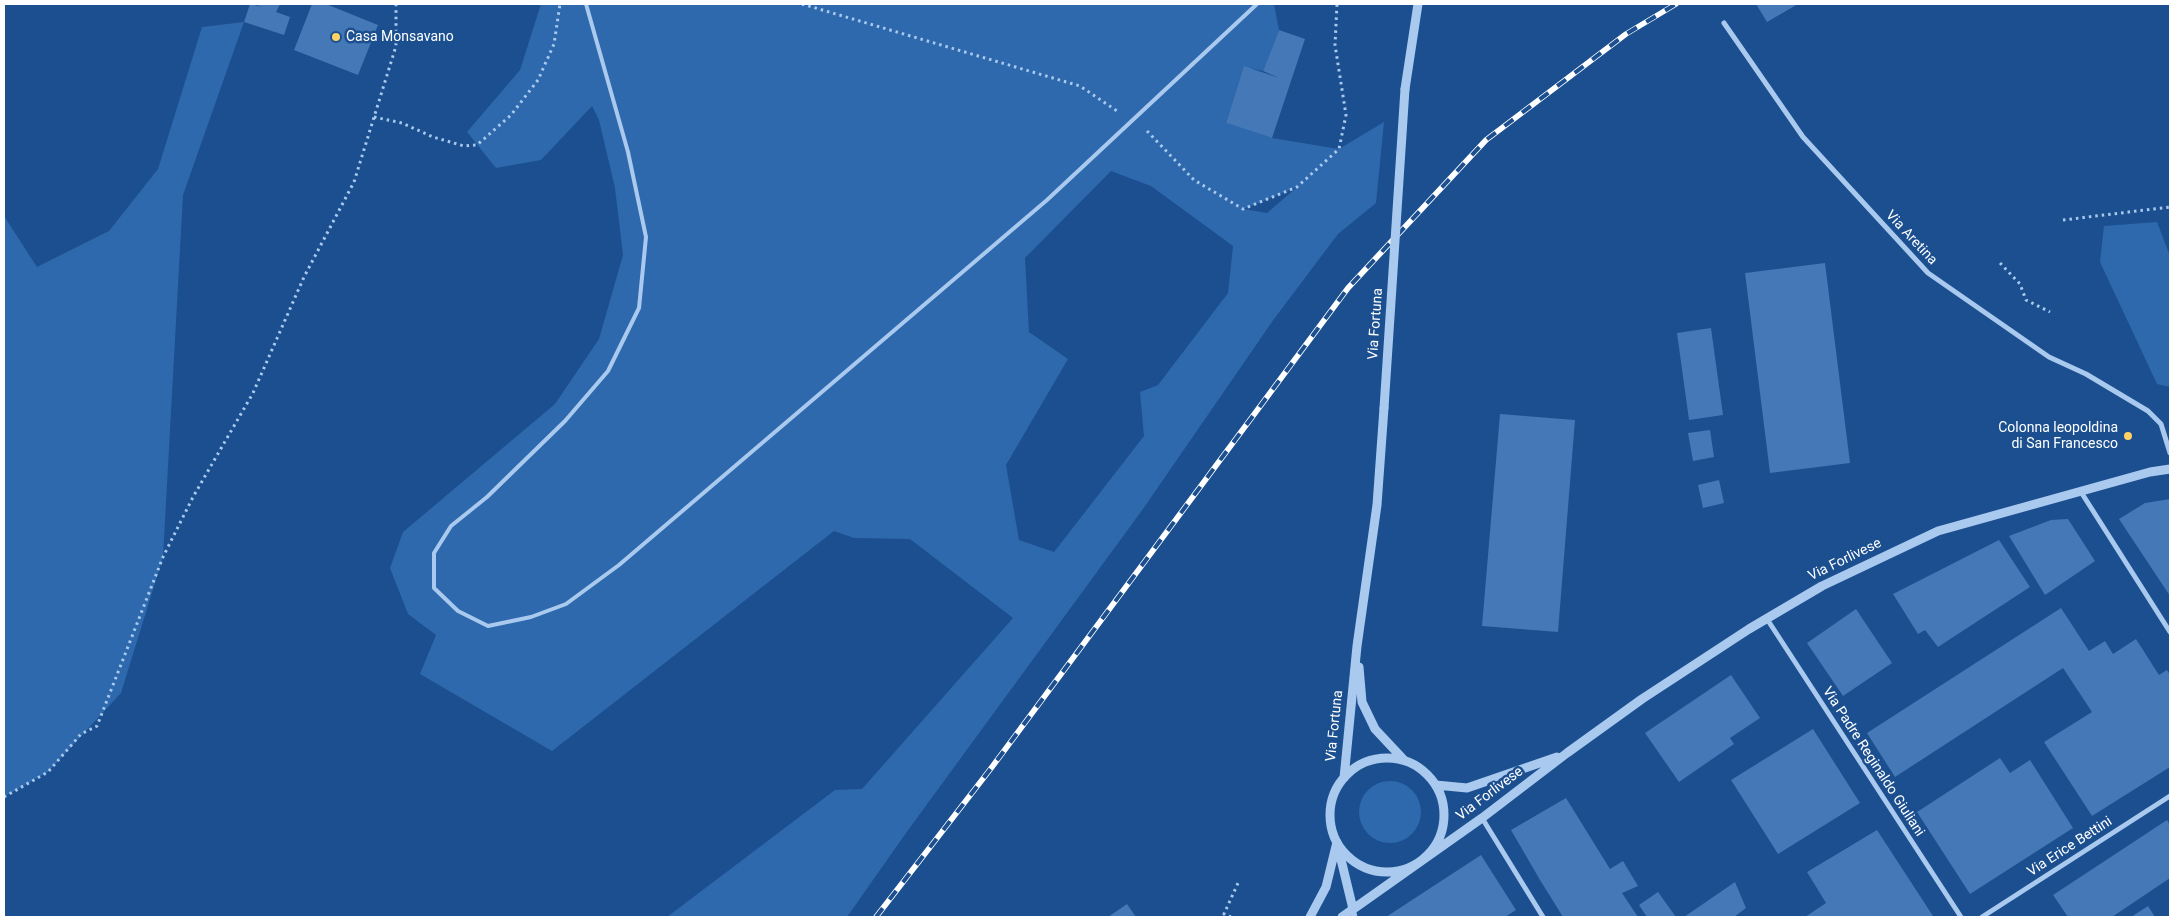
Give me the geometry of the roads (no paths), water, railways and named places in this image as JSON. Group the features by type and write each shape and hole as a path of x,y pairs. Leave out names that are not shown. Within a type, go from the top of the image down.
{"street":[{"name":"Via Fortuna","path":"1344,778 1357,646 1378,505 1405,89 1418,4"},
{"name":"Via Aretina","path":"1724,23 1803,137 1928,273 2049,357 2086,374 2148,411 2161,424 2170,453"},
{"name":"Via Forlivese","path":"1342,917 1354,913 1429,855 1439,841 1444,822 1443,803 1436,785 1423,770 1405,761 1385,758 1365,763 1344,778 1333,797 1330,822 1336,842 1344,854 1365,868 1386,873 1409,869 1429,855 1482,818 1567,753 1642,700 1767,619 1822,586 1938,531 2150,472 2170,469"},
{"path":"2081,492 2170,632"},
{"name":"Via Padre Reginaldo Giuliani","path":"1767,619 1961,917"},
{"name":"Via Fortuna","path":"1357,646 1362,702 1375,729 1405,761"},
{"name":"Via Forlivese","path":"1436,785 1467,788 1567,753"},
{"name":"Via Erice Bettini","path":"1982,917 2170,796"},
{"path":"1482,818 1543,917"},
{"name":"Via Forlivese","path":"1310,917 1326,887 1336,842"},
{"path":"1336,842 1354,913"}],"lane":[{"path":"586,4 628,152 646,237 639,308 608,371 558,428 487,497 451,526 434,553 434,588 458,611 488,626 530,617 566,604 619,565 1047,200 1257,4"}],"railway":[{"path":"876,917 992,767 1348,288 1486,140 1626,34 1676,4"}],"place":[{"name":"Casa Monsavano","path":"336,37"},
{"name":"Colonna leopoldina di San Francesco","path":"2128,436"}]}
